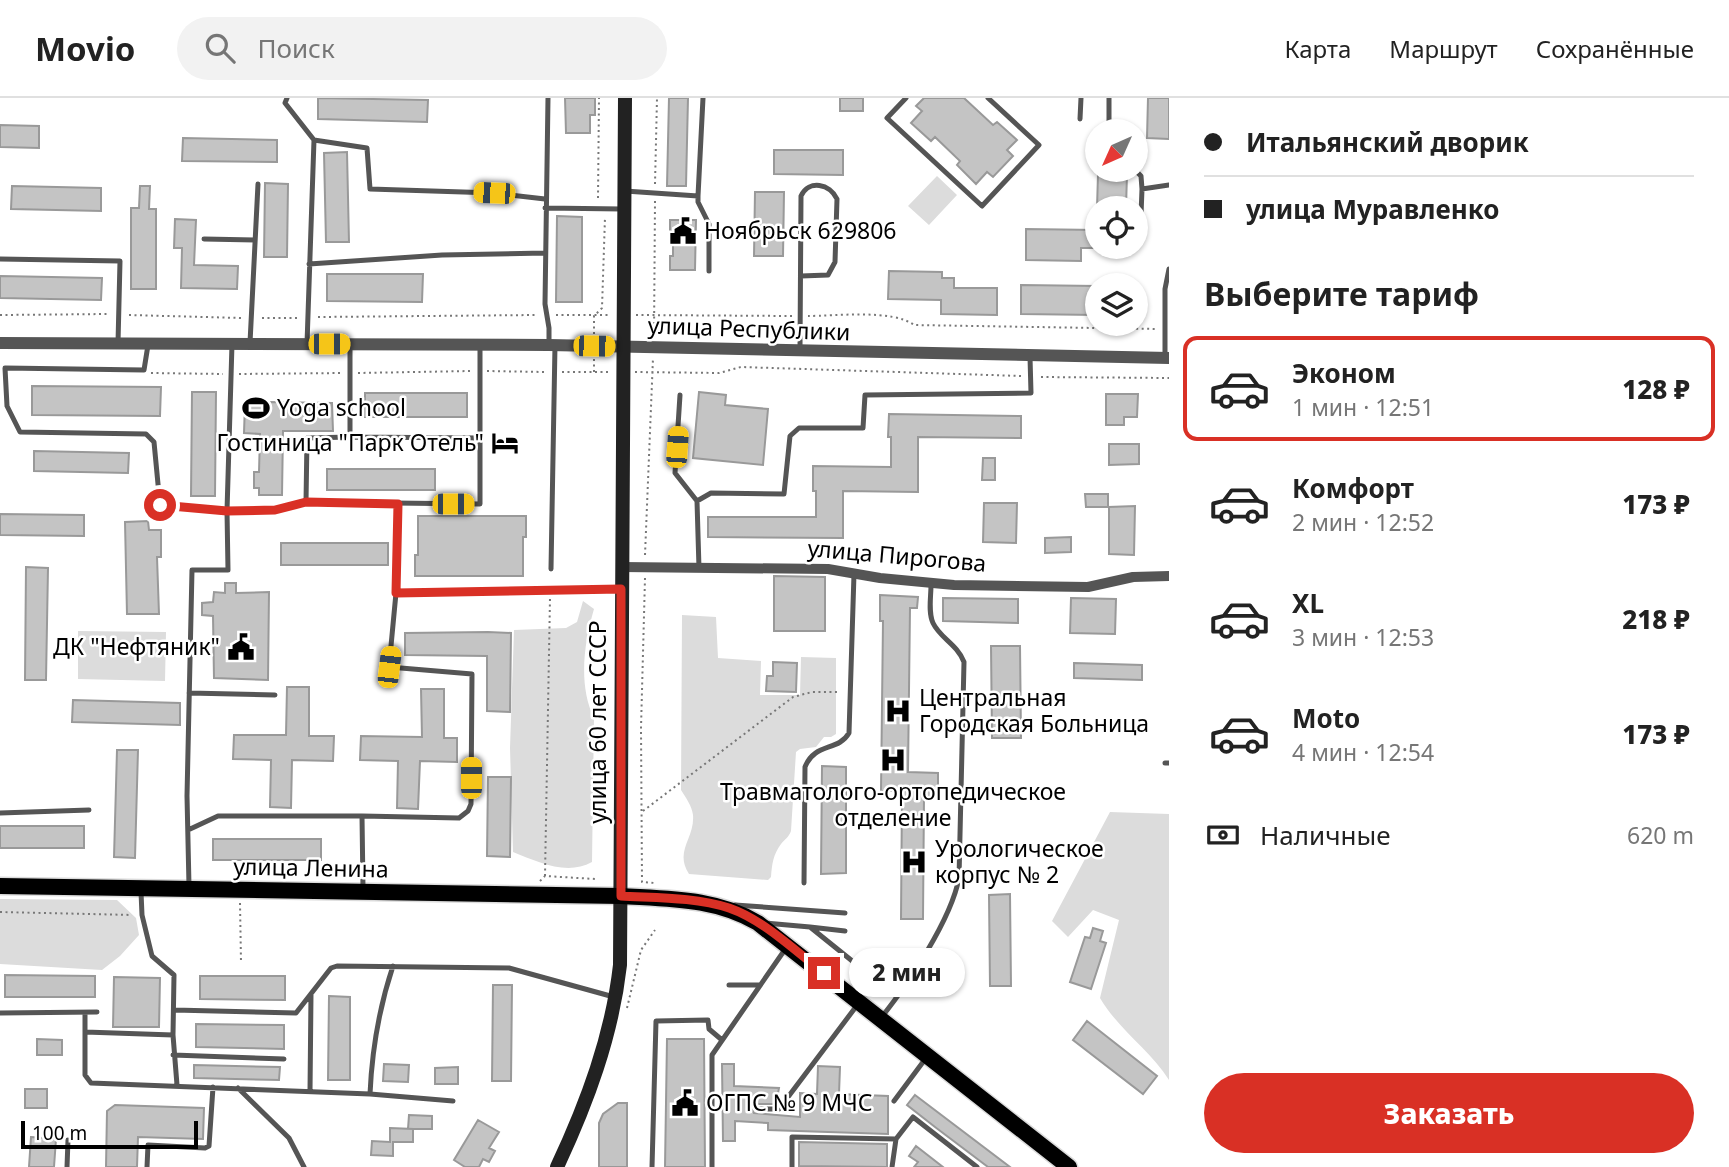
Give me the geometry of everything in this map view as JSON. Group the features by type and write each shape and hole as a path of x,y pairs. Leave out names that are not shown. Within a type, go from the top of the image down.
{"main road":[{"name":"улица 60 лет СССР","path":"557,1167 587,1097 617,997 620,965 625,98"},
{"name":"улица Ленина","path":"0,886 621,896 711,903 730,908 758,923 788,945 1067,1166"}],"street":[{"name":"улица Республики","path":"0,343 552,345 1167,358"},
{"name":"улица Пирогова","path":"621,567 828,569 931,584 1088,587 1133,577 1169,576"}],"lane":[{"path":"287,98 285,103 314,140 307,344"},
{"path":"548,98 545,304 554,372 551,569"},
{"path":"703,98 698,196 701,209 709,223 709,271"},
{"path":"906,98 887,118 982,206 1039,145 988,98"},
{"path":"1080,119 1081,98"},
{"path":"1109,98 1109,119"},
{"path":"314,140 367,148 370,189 494,193 545,200"},
{"path":"1141,182 1142,196"},
{"path":"250,343 258,184"},
{"path":"1142,189 1169,185"},
{"path":"800,352 801,196 803,190 810,186 826,186 833,190 837,199 835,262 828,275 801,276"},
{"path":"625,191 698,196"},
{"path":"545,208 625,209"},
{"path":"204,239 255,240"},
{"path":"309,264 442,255 545,253"},
{"path":"0,259 120,261 118,343"},
{"path":"1167,358 1165,289 1169,269"},
{"path":"148,343 144,370 5,368 7,406 20,432 146,434 154,443 160,505 227,511 275,510 306,502 480,504 480,345"},
{"path":"189,889 192,570 228,570 232,344"},
{"path":"349,437 350,344"},
{"path":"697,501 711,493 784,494 790,436 799,428 863,428 865,395 1031,393 1030,357"},
{"path":"681,395 675,473 697,501 699,568"},
{"path":"306,502 307,438 480,438"},
{"path":"188,830 218,816 459,818 468,811 471,804 472,674 389,667 396,593 398,504"},
{"path":"804,883 805,767 815,752 845,740 849,733 854,573"},
{"path":"881,1018 897,998 948,913 959,878 964,662 960,651 934,626 931,615 931,584"},
{"path":"396,593 621,589"},
{"path":"189,692 275,695"},
{"path":"0,813 89,810"},
{"path":"362,816 363,891"},
{"path":"141,889 142,915 152,956 174,975 173,1055 177,1085"},
{"path":"711,903 845,913"},
{"path":"758,923 845,931"},
{"path":"810,927 897,998"},
{"path":"712,1167 712,1055 788,945"},
{"path":"174,1010 296,1013 331,968 337,966 509,968 597,994 617,997"},
{"path":"370,1094 372,1055 382,998 393,966"},
{"path":"729,985 761,985"},
{"path":"310,1092 311,994"},
{"path":"757,1109 779,1109 859,1001"},
{"path":"0,1013 97,1012"},
{"path":"85,1013 85,1075 91,1083 370,1094 453,1101"},
{"path":"652,1167 656,1021 708,1020 709,1029 722,1041"},
{"path":"85,1032 173,1035"},
{"path":"173,1055 284,1059"},
{"path":"894,1101 928,1055"},
{"path":"147,1167 148,1145 209,1146 213,1087"},
{"path":"238,1088 289,1138 304,1167"},
{"path":"892,1167 896,1139 913,1117 976,1167"},
{"path":"792,1167 792,1137 896,1139"},
{"path":"67,1167 68,1140"}],"path":[{"path":"657,98 653,316 875,316 907,320 914,325 1167,330"},
{"path":"0,315 119,314 250,318 594,316"},
{"path":"658,883 642,882 641,728 653,372 719,373 741,368 1030,377 1169,378"},
{"path":"139,373 593,372"},
{"path":"551,589 545,876 595,879"},
{"path":"642,811 793,697 812,692 851,692"},
{"path":"240,890 241,962"},
{"path":"0,912 142,915"},
{"path":"625,1014 642,950 655,930"}],"shaded area":[{"path":"937,176 957,195 929,225 908,206"},
{"path":"583,601 594,609 584,664 586,692 594,718 592,862 563,868 513,852 510,748 514,630 566,628 577,622"},
{"path":"682,615 716,617 718,658 761,661 760,695 800,695 801,657 836,658 836,734 824,737 816,747 796,752 791,831 776,852 768,880 689,874 685,866 684,851 693,815 681,790"},
{"path":"78,631 166,632 165,681 78,679"},
{"path":"1110,812 1169,814 1169,1080 1100,998 1119,920 1093,910 1068,937 1052,921"},
{"path":"0,899 117,900 136,918 139,935 120,956 102,970 0,964"}],"building":[{"path":"318,98 428,100 427,122 318,119"},
{"path":"565,98 595,98 595,115 590,115 590,133 566,133"},
{"path":"669,98 688,98 686,186 667,186"},
{"path":"840,98 863,98 863,111 840,111"},
{"path":"924,98 964,98 993,125 997,122 1017,140 1007,150 1013,156 993,177 987,172 976,184 957,165 960,161 935,137 931,141 911,123 922,111 916,106"},
{"path":"1148,98 1169,98 1169,139 1148,138"},
{"path":"0,125 39,126 39,148 0,147"},
{"path":"183,138 277,140 277,162 182,161"},
{"path":"774,150 843,150 843,175 774,174"},
{"path":"347,152 349,242 326,242 324,153"},
{"path":"1098,182 1127,182 1126,196 1097,196"},
{"path":"265,183 288,184 287,257 264,257"},
{"path":"12,186 101,188 101,211 11,209"},
{"path":"140,186 150,186 149,209 156,209 156,289 131,289 131,208 139,208"},
{"path":"755,192 784,192 783,256 754,256"},
{"path":"557,216 582,217 582,302 556,302"},
{"path":"175,219 196,220 194,265 238,266 237,289 181,288 182,248 174,248"},
{"path":"670,220 696,220 695,270 670,270 673,232 670,231"},
{"path":"1026,229 1085,230 1085,248 1081,248 1081,261 1026,260"},
{"path":"889,271 942,272 942,278 954,278 954,288 997,288 997,315 941,314 941,300 888,299"},
{"path":"327,274 423,274 422,302 327,301"},
{"path":"0,276 102,278 101,300 0,298"},
{"path":"1021,285 1085,286 1085,315 1021,314"},
{"path":"32,386 161,387 160,416 32,415"},
{"path":"192,392 216,392 215,496 191,496"},
{"path":"699,392 726,395 725,405 768,409 763,465 693,458"},
{"path":"365,393 467,393 467,417 365,417"},
{"path":"1106,394 1138,394 1137,417 1124,417 1124,425 1106,425"},
{"path":"245,403 332,403 333,431 283,431 282,495 259,495 259,488 254,488 254,472 259,472 260,434 244,433"},
{"path":"889,414 1021,416 1021,438 918,437 918,492 843,491 843,538 708,537 708,517 816,517 813,466 891,467"},
{"path":"1109,444 1139,444 1139,464 1109,465"},
{"path":"34,451 129,453 128,473 34,471"},
{"path":"983,458 995,458 995,480 982,480"},
{"path":"327,469 435,469 435,490 327,490"},
{"path":"1085,494 1108,494 1108,507 1086,507"},
{"path":"984,503 1017,503 1016,543 983,542"},
{"path":"1135,506 1134,555 1109,554 1109,507"},
{"path":"0,514 84,515 84,536 0,535"},
{"path":"418,516 526,516 523,576 415,576"},
{"path":"148,521 149,530 161,530 161,557 157,557 159,614 127,614 125,522"},
{"path":"1071,537 1071,552 1045,553 1045,538"},
{"path":"281,543 388,543 388,565 281,565"},
{"path":"26,567 48,568 46,680 25,680"},
{"path":"774,576 825,577 825,631 774,631"},
{"name":"ДК \"Нефтяник\"","path":"225,583 236,583 236,593 269,592 268,680 214,678 213,616 202,615 202,603 213,602 214,592 225,593"},
{"path":"880,595 918,597 917,608 910,608 908,772 938,773 938,796 924,796 923,919 901,919 902,791 881,791 883,621 880,621"},
{"path":"943,598 1018,599 1018,623 943,621"},
{"path":"1071,598 1116,599 1115,634 1070,633"},
{"path":"405,633 511,633 510,712 487,711 487,656 405,655"},
{"path":"991,646 1020,646 1021,738 992,738"},
{"path":"773,662 797,663 796,692 766,691 767,676 773,676"},
{"path":"1074,663 1142,665 1142,680 1074,678"},
{"path":"287,687 309,687 309,736 334,736 333,761 292,760 291,808 270,807 271,760 233,759 234,735 286,735"},
{"path":"421,689 444,689 444,738 457,738 457,762 420,761 418,809 397,808 398,761 360,760 361,736 422,737"},
{"path":"73,700 180,703 180,725 72,722"},
{"path":"117,750 138,750 135,858 114,857"},
{"path":"822,766 846,767 846,873 821,874"},
{"path":"488,777 511,777 510,857 487,856"},
{"path":"0,826 84,826 84,848 0,848"},
{"path":"213,839 321,839 321,860 213,860"},
{"path":"1010,894 1011,986 990,986 989,895"},
{"path":"1093,928 1103,931 1100,941 1106,943 1091,989 1070,982 1085,937 1090,938"},
{"path":"5,975 95,976 95,997 5,997"},
{"path":"200,976 285,976 285,1000 200,999"},
{"path":"114,977 160,978 159,1027 113,1027"},
{"path":"493,985 512,985 511,1081 492,1081"},
{"path":"329,996 350,997 350,1080 328,1080"},
{"path":"1087,1021 1157,1076 1143,1094 1073,1040"},
{"path":"196,1024 284,1025 284,1049 196,1047"},
{"path":"37,1039 62,1040 62,1055 37,1055"},
{"name":"ОГПС № 9 МЧС","path":"667,1039 704,1039 705,1167 665,1167"},
{"path":"384,1064 409,1065 408,1082 383,1081"},
{"path":"722,1064 734,1064 734,1086 779,1088 776,1104 755,1104 752,1108 754,1113 800,1117 800,1093 817,1094 818,1066 840,1067 839,1094 888,1096 888,1134 768,1130 768,1123 735,1121 735,1141 723,1141"},
{"path":"194,1065 280,1067 279,1080 194,1078"},
{"path":"458,1067 458,1084 435,1084 435,1068"},
{"path":"25,1089 47,1089 47,1108 25,1108"},
{"path":"915,1095 1010,1167 988,1167 935,1127 907,1105"},
{"path":"618,1103 627,1103 627,1167 599,1167 599,1123 603,1114"},
{"path":"115,1105 204,1108 203,1139 138,1137 137,1167 106,1167 107,1111"},
{"path":"409,1115 432,1116 432,1129 408,1129"},
{"path":"478,1120 499,1132 489,1148 495,1151 489,1162 483,1159 479,1167 465,1167 454,1160"},
{"path":"390,1128 413,1129 413,1142 393,1142 393,1156 371,1155 372,1141 390,1142"},
{"path":"31,1137 56,1139 54,1167 29,1167"},
{"path":"799,1142 887,1144 887,1167 799,1166"},
{"path":"916,1146 943,1167 914,1167 918,1162 909,1156"}],"place":[{"name":"Ноябрьск 629806","path":"683,231"},
{"name":"Yoga school","path":"256,408"},
{"name":"Гостиница \"Парк Отель\"","path":"505,443"},
{"name":"ДК \"Нефтяник\"","path":"241,647"},
{"name":"Центральная Городская Больница","path":"898,711"},
{"name":"Травматолого-ортопедическое отделение","path":"893,760"},
{"name":"Урологическое корпус № 2","path":"914,862"},
{"name":"ОГПС № 9 МЧС","path":"685,1103"}],"route":[{"path":"160,505 227,511 275,510 306,502 398,504 396,593 621,589 621,896 711,903 730,908 758,923 824,973"}]}
